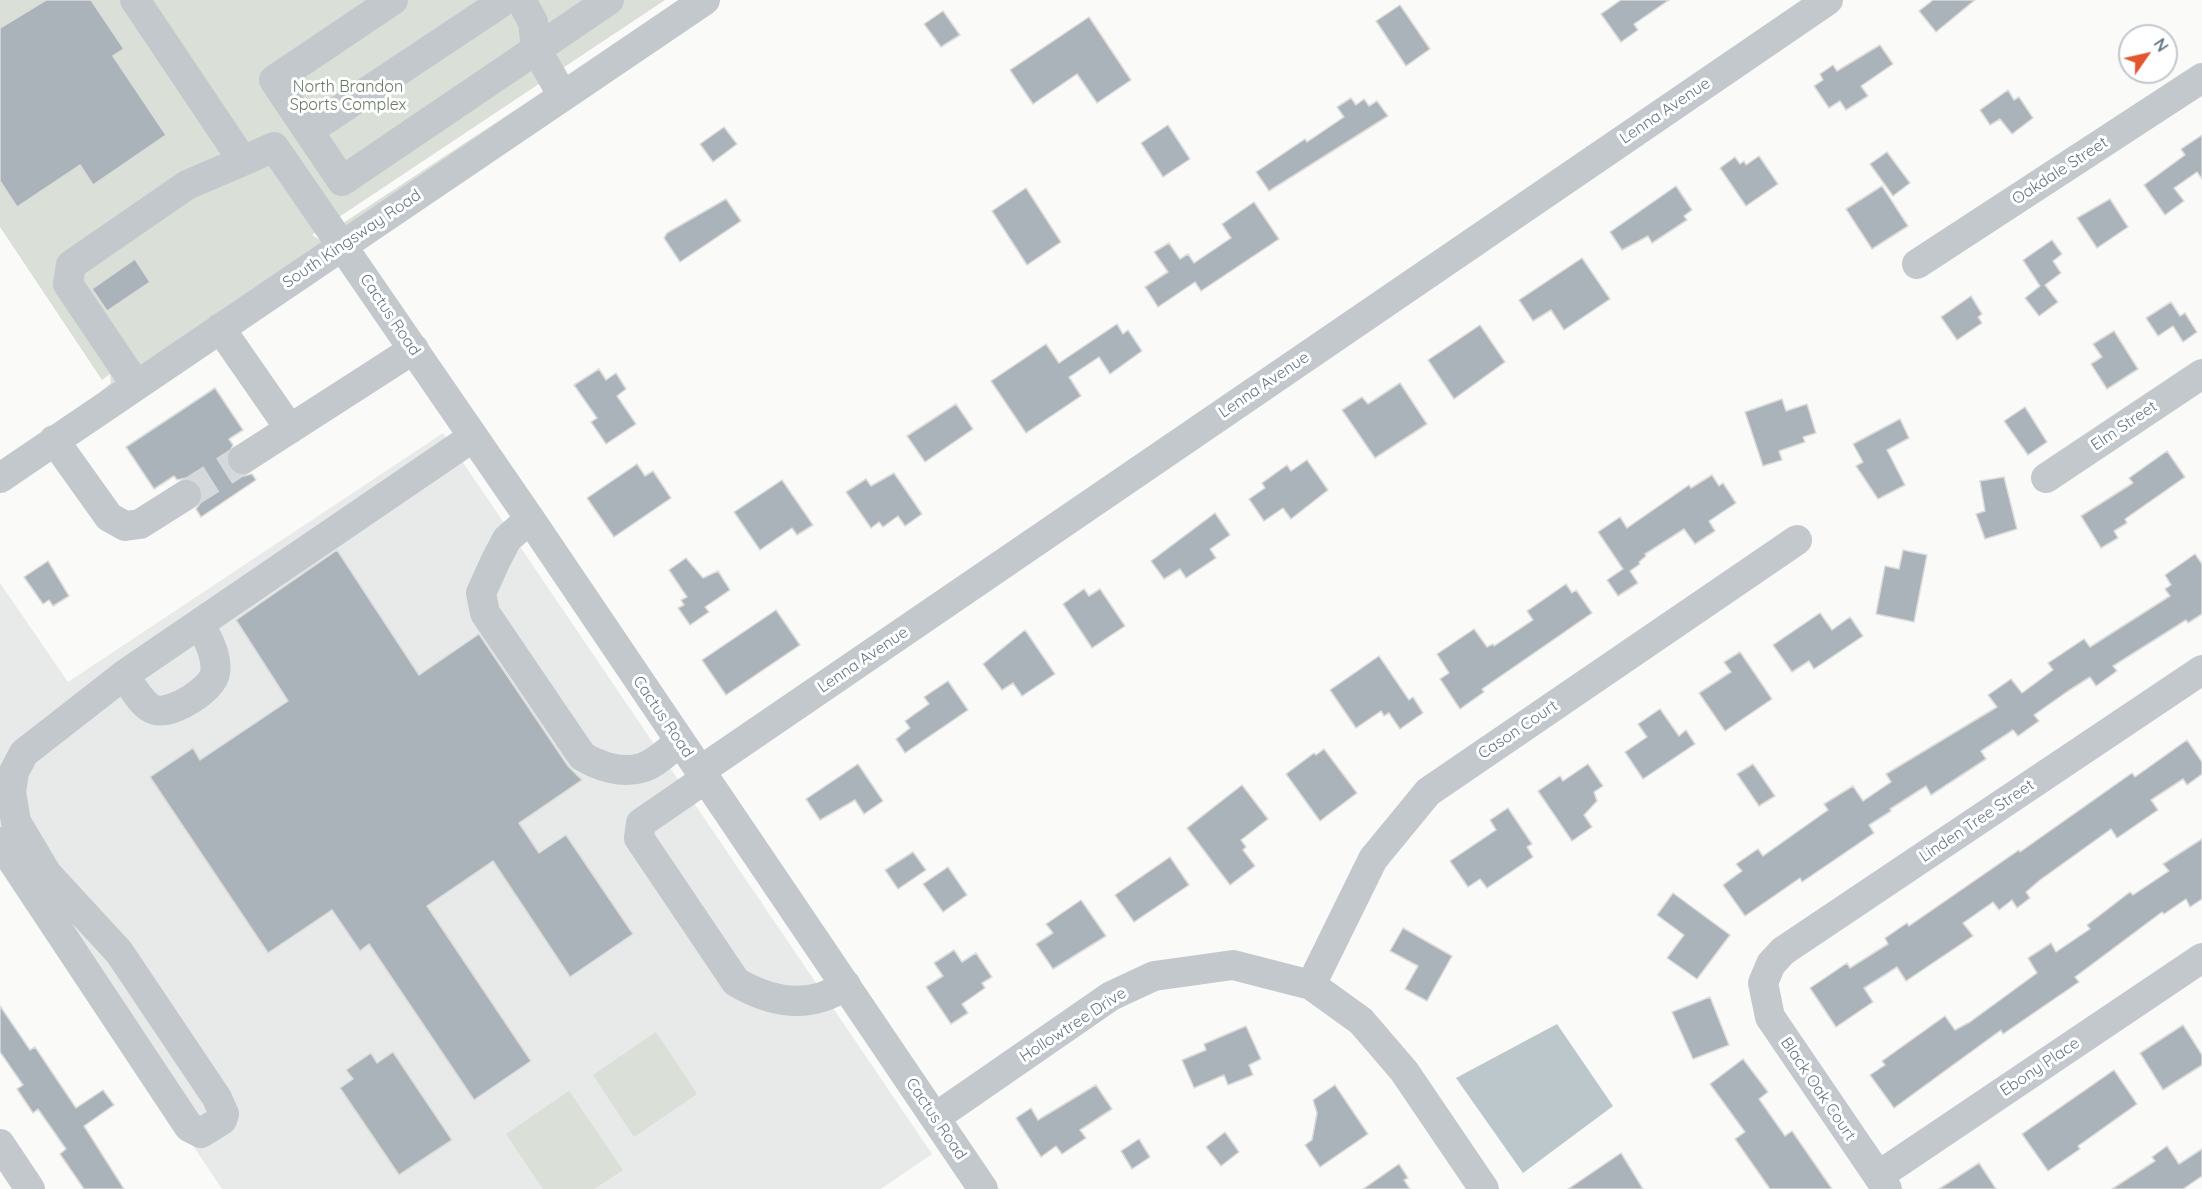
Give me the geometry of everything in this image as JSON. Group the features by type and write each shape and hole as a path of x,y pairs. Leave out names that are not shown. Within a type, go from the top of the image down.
{"street":[{"path":"135,0 243,161 187,185 71,265 68,284 136,385"},
{"path":"393,0 274,80 342,181 609,0"},
{"name":"South Kingsway Road","path":"0,478 705,0"},
{"name":"Lenna Avenue","path":"846,985 814,1001 782,1000 753,992 736,982 639,837 641,823 703,775 1828,0"},
{"path":"308,131 505,1 533,22 536,49 563,96"},
{"name":"Oakdale Street","path":"1917,264 2202,78"},
{"name":"Cactus Road","path":"243,161 274,147 530,519 983,1189"},
{"path":"220,328 290,429"},
{"path":"243,459 414,349"},
{"name":"Elm Street","path":"2046,478 2202,374"},
{"path":"0,842 189,1127 201,1133 222,1120 224,1114 218,1098 119,952 47,874 16,822 11,792 14,772 24,753 124,675 473,438"},
{"path":"54,440 109,518 125,526 140,524 186,495"},
{"path":"530,519 507,538 496,560 481,593 485,613 582,756 596,765 619,769 641,768 680,742"},
{"name":"Cason Court","path":"1311,985 1373,859 1428,792 1797,540"},
{"path":"124,675 146,704 156,711 171,710 184,705 211,683 216,674 211,647 200,624"},
{"name":"Linden Tree Street","path":"1763,983 1771,964 1783,951 2199,678"},
{"name":"Ebony Place","path":"1883,1183 2202,958"},
{"name":"Hollowtree Drive","path":"936,1117 1111,996 1154,976 1233,965 1311,985 1361,1021 1404,1071 1484,1189"},
{"name":"Black Oak Court","path":"1763,983 1770,1017 1883,1183"},
{"path":"0,1144 30,1189"}],"shaded area":[{"path":"443,433 932,1154 881,1189 222,1189 0,857 0,583 68,682"},
{"path":"1557,1024 1613,1106 1523,1173 1456,1078"}],"green space":[{"name":"North Brandon Sports Complex","path":"0,0 665,0 312,235 319,239 682,0 101,396 99,393 111,383 110,374 102,380 0,227"},
{"path":"656,1032 697,1094 634,1137 593,1075"},
{"path":"569,1091 623,1170 594,1189 543,1189 506,1134"}],"building":[{"path":"46,0 91,0 124,49 113,56 166,135 93,185 80,165 17,207 0,181 0,28"},
{"path":"1621,0 1669,0 1634,24 1638,30 1621,42 1601,14"},
{"path":"1933,0 1975,0 1936,32 1919,11"},
{"path":"1400,5 1430,49 1406,66 1376,21"},
{"path":"943,11 960,35 941,47 924,24"},
{"path":"1089,17 1131,80 1097,103 1077,74 1033,104 1010,70"},
{"path":"1880,45 1893,64 1861,86 1868,96 1846,110 1840,101 1829,108 1814,86 1823,80 1820,74 1833,65 1837,71"},
{"path":"2008,90 2014,100 2019,97 2033,118 2012,134 2000,119 1990,125 1980,110"},
{"path":"1351,98 1356,105 1364,99 1369,106 1377,101 1388,116 1269,191 1256,172 1305,139 1307,142 1344,117 1337,107"},
{"path":"1168,125 1190,159 1163,177 1141,143"},
{"path":"724,127 737,144 713,162 700,144"},
{"path":"2202,135 2202,179 2197,172 2174,188 2184,201 2165,215 2144,185 2185,155 2181,149"},
{"path":"1887,152 1910,183 1893,196 1870,164"},
{"path":"1759,156 1778,184 1746,206 1720,168 1735,157 1740,164 1744,161 1746,165"},
{"path":"1676,186 1692,210 1684,216 1687,220 1652,243 1648,236 1622,250 1610,232"},
{"path":"1882,186 1908,226 1872,249 1846,209"},
{"path":"1026,188 1061,242 1027,265 992,211"},
{"path":"726,199 741,221 680,262 664,238 667,233"},
{"path":"2110,199 2128,227 2097,248 2077,218"},
{"path":"1254,202 1279,239 1201,291 1195,282 1158,307 1145,287 1168,272 1154,252 1169,243 1180,259 1188,254 1194,263 1231,238 1222,224"},
{"path":"2052,240 2062,254 2053,261 2061,273 2045,285 2058,302 2039,316 2025,298 2040,286 2023,260"},
{"path":"1582,258 1610,299 1564,330 1551,310 1533,321 1519,300"},
{"path":"135,259 150,282 107,311 92,289"},
{"path":"1971,296 1982,314 1978,317 1982,323 1957,340 1941,317"},
{"path":"2171,302 2180,316 2185,313 2197,332 2183,342 2173,326 2158,336 2146,318"},
{"path":"1117,324 1123,334 1128,330 1142,351 1110,374 1099,357 1069,377 1081,396 1026,433 991,381 1046,344 1059,363"},
{"path":"1480,325 1505,362 1454,399 1428,360"},
{"path":"2114,331 2138,369 2107,389 2091,364 2102,357 2093,344"},
{"path":"599,369 606,380 616,373 626,389 617,396 636,424 606,444 591,422 597,418 574,385"},
{"path":"1400,383 1427,424 1375,458 1342,410 1362,397 1368,404"},
{"path":"215,388 243,430 229,439 233,445 226,459 228,468 236,475 252,474 256,480 201,517 196,509 203,494 195,480 186,478 177,480 174,476 154,489 126,447"},
{"path":"1782,399 1786,411 1807,404 1816,433 1803,437 1805,442 1779,451 1782,460 1763,466 1745,412"},
{"path":"956,404 973,429 925,462 907,436"},
{"path":"2025,407 2047,442 2028,455 2004,421"},
{"path":"1900,419 1909,438 1887,450 1905,485 1878,499 1856,466 1863,462 1853,444"},
{"path":"2167,451 2185,477 2125,519 2127,523 2114,531 2118,538 2101,548 2081,516 2133,483 2129,478"},
{"path":"1307,460 1328,490 1291,519 1283,508 1264,521 1249,499 1265,488 1262,483 1287,465 1291,471"},
{"path":"637,464 645,476 653,471 671,498 614,537 587,498"},
{"path":"894,473 922,514 905,526 898,516 883,527 879,522 871,528 846,492 866,479 871,486"},
{"path":"1712,475 1719,486 1723,483 1736,503 1709,521 1715,531 1695,544 1684,529 1645,554 1640,564 1630,571 1638,583 1618,596 1607,580 1623,569 1598,532 1620,517 1627,528 1689,485 1691,488"},
{"path":"2004,477 2017,529 1985,539 1976,514 1985,511 1980,481"},
{"path":"782,480 813,525 797,535 792,528 760,550 734,512"},
{"path":"1215,513 1230,535 1210,549 1216,558 1186,578 1180,569 1164,579 1151,561"},
{"path":"337,550 419,675 479,634 568,766 582,780 519,823 539,853 566,835 633,934 570,977 493,861 427,906 531,1061 474,1100 369,944 360,951 332,910 268,953 150,777 193,748 200,760 288,701 236,620"},
{"path":"1903,550 1927,555 1914,622 1876,614 1885,566 1899,569"},
{"path":"2195,554 2202,564 2202,614 2188,623 2186,620 2113,666 2117,671 2096,686 2090,677 2068,691 2034,715 2039,721 2018,736 2013,730 1981,751 1986,759 1931,795 1926,786 1890,809 1891,811 1869,825 1874,833 1802,882 1800,878 1745,916 1723,885 1742,871 1736,864 1758,849 1763,856 1828,810 1824,804 1853,786 1863,801 1891,782 1886,774 1997,707 1988,695 2011,679 2022,693 2053,670 2048,663 2084,639 2090,647 2170,596 2165,589 2171,585 2165,575"},
{"path":"686,558 703,578 718,571 730,590 705,607 709,612 690,625 678,608 684,605 681,600 687,597 669,570"},
{"path":"48,561 69,596 53,606 49,600 43,604 24,577"},
{"path":"1566,584 1572,593 1576,590 1592,613 1482,689 1484,692 1460,709 1440,679 1449,673 1437,654 1474,629 1487,647 1493,644 1494,646 1533,620 1527,611"},
{"path":"1084,589 1089,596 1100,589 1125,626 1092,648 1063,604"},
{"path":"776,610 800,645 726,695 702,660"},
{"path":"1820,613 1832,630 1850,617 1863,636 1814,669 1809,661 1792,672 1773,645"},
{"path":"1025,630 1055,674 1022,696 1013,683 1002,690 983,664"},
{"path":"1740,652 1772,699 1725,731 1699,693 1731,672 1724,662"},
{"path":"1379,656 1409,700 1413,697 1423,713 1400,729 1389,713 1384,716 1381,711 1356,728 1330,690"},
{"path":"948,681 968,710 905,753 896,739 910,728 905,721 929,704 924,697"},
{"path":"1660,709 1679,736 1686,730 1695,744 1643,779 1625,752 1647,737 1638,724"},
{"path":"2187,740 2202,762 2202,774 2187,785 2183,779 2151,800 2158,810 2117,838 2111,829 2040,880 2026,892 2030,898 2017,908 2012,900 1999,910 1993,902 1963,923 1973,936 1906,981 1897,967 1864,988 1873,1002 1836,1027 1810,988 1847,963 1850,968 1888,944 1885,938 1907,923 1909,926 2132,773 2135,777"},
{"path":"1324,749 1357,793 1320,821 1286,774 1314,753 1316,755"},
{"path":"858,764 883,801 864,814 855,800 820,820 806,799"},
{"path":"1588,764 1603,786 1594,792 1597,801 1584,815 1592,827 1572,841 1538,791 1560,776 1563,781"},
{"path":"1753,764 1775,796 1759,806 1737,774"},
{"path":"1242,785 1268,819 1241,840 1246,847 1243,850 1255,866 1230,885 1187,828"},
{"path":"1508,808 1532,844 1527,847 1533,857 1487,888 1480,879 1468,887 1450,861 1496,830 1490,820"},
{"path":"2202,839 2202,899 2190,907 2186,899 2164,914 2162,912 2075,977 2079,982 2003,1034 2001,1030 1894,1108 1870,1075 1885,1065 1882,1061 1945,1016 1955,1030 1970,1022 2037,973 2028,958 2051,943 2056,952 2090,929 2087,925 2130,892 2133,895 2169,871 2163,864"},
{"path":"913,852 926,870 898,889 885,870"},
{"path":"1170,857 1189,885 1134,922 1115,895"},
{"path":"948,867 967,895 943,912 923,884"},
{"path":"1673,893 1730,935 1697,979 1667,958 1684,935 1657,915"},
{"path":"1081,900 1106,936 1053,969 1036,944 1053,933 1046,924"},
{"path":"1403,928 1452,956 1427,1001 1405,989 1418,966 1390,951"},
{"path":"954,950 962,962 976,953 992,977 982,983 985,988 962,1004 968,1013 951,1024 926,987 943,976 934,963"},
{"path":"1710,997 1729,1045 1693,1059 1672,1012"},
{"path":"0,1006 30,1050 35,1047 76,1108 103,1090 114,1105 84,1126 124,1189 84,1189 60,1154 66,1149 38,1109 33,1113 17,1089 23,1085 0,1052"},
{"path":"2183,1025 2202,1055 2202,1065 2163,1090 2140,1053"},
{"path":"1246,1026 1261,1059 1249,1065 1253,1075 1228,1085 1224,1075 1194,1088 1182,1060 1206,1050 1204,1044"},
{"path":"393,1052 452,1140 399,1175 340,1088 353,1079 346,1070 371,1053 377,1063"},
{"path":"1743,1059 1768,1092 1759,1099 1785,1136 1792,1131 1832,1189 1770,1189 1735,1139 1745,1132 1710,1084"},
{"path":"2114,1070 2137,1104 2078,1146 2080,1149 2048,1171 2022,1134"},
{"path":"1096,1085 1112,1109 1080,1130 1086,1138 1062,1154 1056,1146 1041,1157 1016,1118 1031,1108 1038,1120"},
{"path":"1335,1085 1368,1134 1320,1167 1305,1145 1312,1140 1317,1113 1313,1100"},
{"path":"1225,1132 1239,1152 1221,1166 1206,1147"},
{"path":"1139,1139 1150,1157 1132,1169 1121,1151"},
{"path":"2167,1146 2179,1164 2202,1149 2202,1176 2183,1189 2112,1189 2155,1161 2152,1157"},
{"path":"1621,1153 1643,1189 1568,1189"},
{"path":"1979,1163 1996,1189 1939,1189"},
{"path":"1399,1164 1408,1178 1404,1180 1410,1189 1363,1189"}],"tunnel":[{"path":"186,495 243,459"}]}
